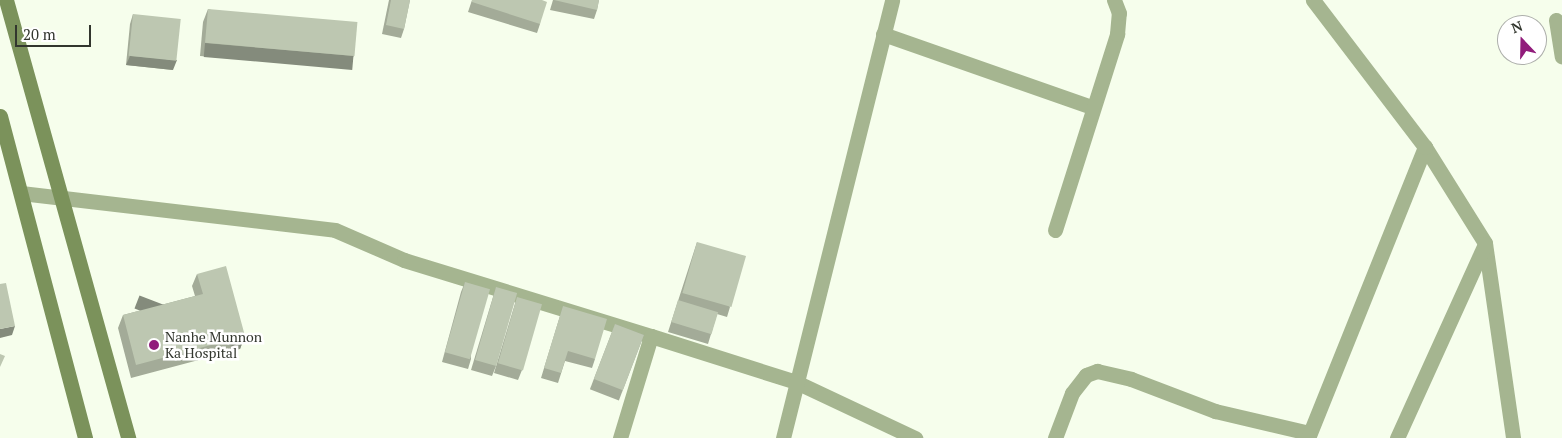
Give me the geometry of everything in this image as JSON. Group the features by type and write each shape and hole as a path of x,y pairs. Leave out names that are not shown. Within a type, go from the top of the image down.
{"street":[{"path":"6,0 128,438"},
{"path":"783,438 892,0"},
{"path":"1055,230 1092,107 1117,34 1119,13 1114,0"},
{"path":"1313,0 1425,147 1485,243 1513,438"},
{"path":"1556,20 1562,57"},
{"path":"883,34 1092,107"},
{"path":"0,116 84,438"},
{"path":"1055,438 1072,393 1086,375 1097,371 1131,379 1216,411 1309,436 1425,147"},
{"path":"21,193 335,230 404,260 796,382 914,438"},
{"path":"1397,438 1485,243"},
{"path":"620,438 651,336"}],"building":[{"path":"391,0 410,0 404,29 386,25"},
{"path":"472,0 542,0 547,2 540,24 472,2"},
{"path":"554,0 599,0 597,10"},
{"path":"208,9 357,22 354,56 205,43"},
{"path":"133,14 181,19 176,61 129,56"},
{"path":"697,242 746,256 731,307 682,293"},
{"path":"226,266 245,336 136,365 123,315 203,294 197,274"},
{"path":"465,282 490,289 470,359 445,352"},
{"path":"6,283 15,326 0,329 0,284"},
{"path":"496,287 517,293 496,366 475,360"},
{"path":"517,297 542,304 523,370 498,363"},
{"path":"678,300 718,312 711,334 671,322"},
{"path":"563,306 607,319 595,359 568,351 561,373 544,368"},
{"path":"615,324 644,335 623,390 594,379"},
{"path":"0,354 5,356 0,367"}],"place":[{"name":"Nanhe Munnon Ka Hospital","path":"154,345"}]}
